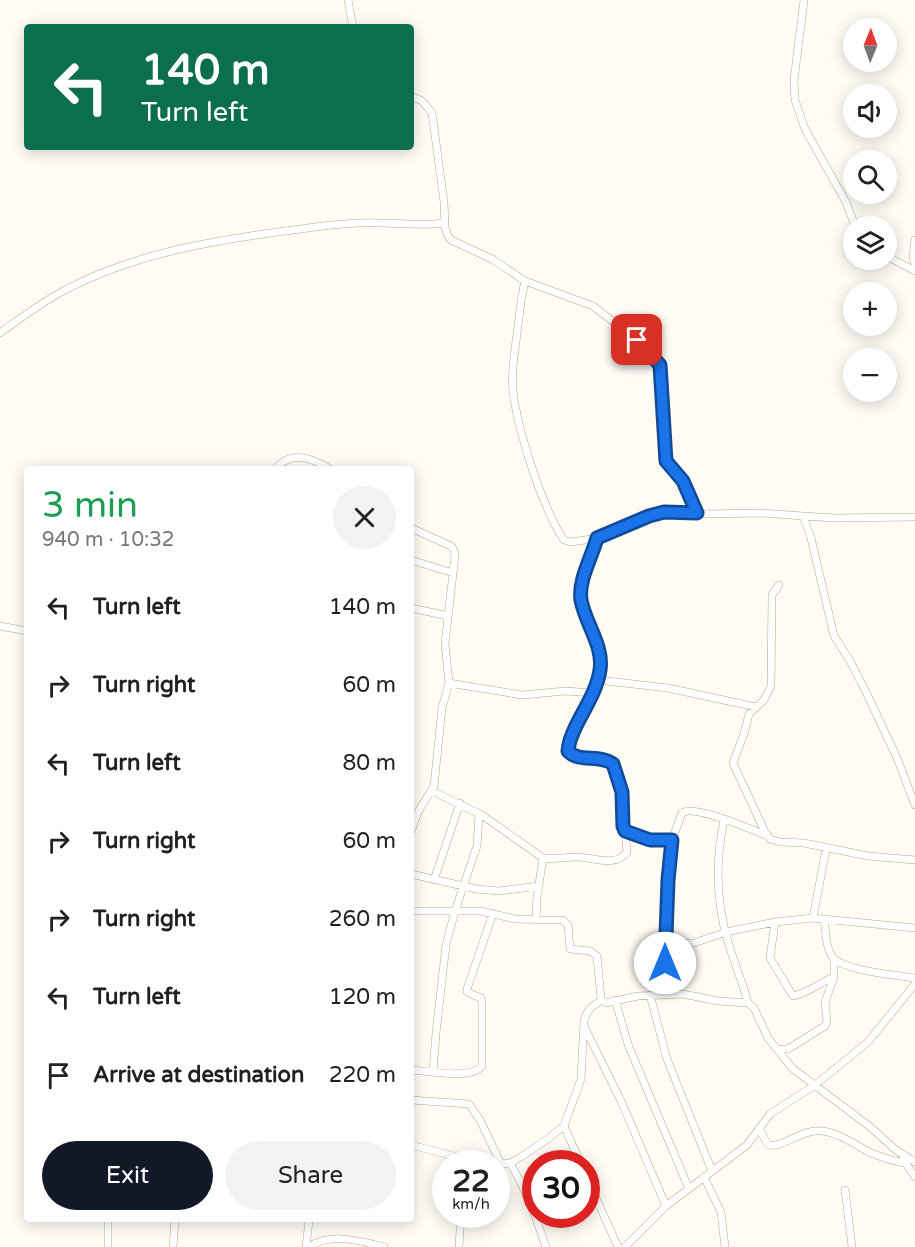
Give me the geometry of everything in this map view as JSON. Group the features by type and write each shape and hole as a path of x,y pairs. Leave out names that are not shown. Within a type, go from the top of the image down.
{"street":[{"path":"348,0 352,24"},
{"path":"804,0 794,80 795,100 805,129 846,202 851,216"},
{"path":"414,97 422,101 432,113 444,202 444,223 451,240 492,259 525,281 593,306 637,340 657,360 661,371 666,461 683,481 697,513"},
{"path":"0,333 80,283 119,267 203,243 360,222 423,225 444,223"},
{"path":"915,240 913,257 915,265"},
{"path":"897,262 915,271"},
{"path":"525,281 519,303 512,375 513,393 530,460 554,523 564,540 571,542 597,538 664,512 761,513 836,518 915,517"},
{"path":"277,466 293,456 315,461 324,466"},
{"path":"803,516 811,538 834,636 866,692 897,758 915,805"},
{"path":"414,529 451,546 454,555 445,652 449,683 442,708 432,791 419,810 414,823"},
{"path":"432,791 479,814 543,858 578,857 602,861 620,857 627,852 623,826 622,792 613,764 605,759 575,756 568,751 570,741 594,693 601,667 600,655 585,616 581,598 582,586 597,538"},
{"path":"414,561 453,573"},
{"path":"768,836 733,763 749,714 768,695 771,686 772,595 779,585"},
{"path":"414,609 448,616"},
{"path":"0,626 24,630"},
{"path":"598,680 669,688 729,699 756,707"},
{"path":"449,683 522,695 565,691 594,693"},
{"path":"435,880 460,803"},
{"path":"671,994 667,978 665,944 672,840 685,810 701,812 780,842 915,860"},
{"path":"433,1072 435,1033 444,960 455,911 477,846 479,814"},
{"path":"724,820 717,868 726,933 748,1003 754,1008 768,1038 792,1068 869,1126 896,1150 915,1162"},
{"path":"625,831 650,840 672,840"},
{"path":"813,918 826,849"},
{"path":"536,919 543,858"},
{"path":"414,875 464,886 509,891 539,886"},
{"path":"414,911 493,913 515,919 563,920 568,925 570,949 590,951 597,956 602,1000"},
{"path":"414,1070 450,1074 472,1072 479,1070 482,1066 482,1003 481,998 467,992 467,989 493,913"},
{"path":"665,944 694,943 775,922 813,918 915,928"},
{"path":"824,919 828,950 839,963 915,978"},
{"path":"775,922 770,958 793,996 800,995 820,982 834,977"},
{"path":"777,1049 788,1049 825,1026 827,1018 825,1002 834,977 834,959"},
{"path":"625,1247 666,1206 747,1145 776,1110 815,1085 868,1042 915,984"},
{"path":"602,1000 606,1003 650,995 692,994 718,1001 748,1003"},
{"path":"650,995 667,1059 712,1171"},
{"path":"546,1247 533,1206 510,1163 564,1126 581,1079 586,1013 590,1007 602,1000"},
{"path":"615,1000 629,1047 689,1189"},
{"path":"584,1026 622,1103 666,1206"},
{"path":"414,1100 469,1104 480,1120 494,1150"},
{"path":"564,1126 575,1150"},
{"path":"759,1128 768,1145 773,1146 799,1134 818,1130 837,1134 885,1158 905,1162"},
{"path":"414,1146 432,1151"},
{"path":"896,1150 915,1177"},
{"path":"704,1177 721,1212 725,1247"},
{"path":"845,1190 852,1247"},
{"path":"600,1207 618,1247"},
{"path":"108,1222 108,1247"},
{"path":"173,1247 175,1222"},
{"path":"309,1222 308,1247 320,1241 341,1239 384,1247"},
{"path":"459,1247 460,1228"}],"route":[{"path":"637,340 660,365 666,461 683,481 697,513 664,512 597,538 582,586 581,598 585,616 600,655 601,667 594,693 570,741 568,751 575,756 605,759 616,768 622,792 625,831 650,840 672,840 665,963"}]}
